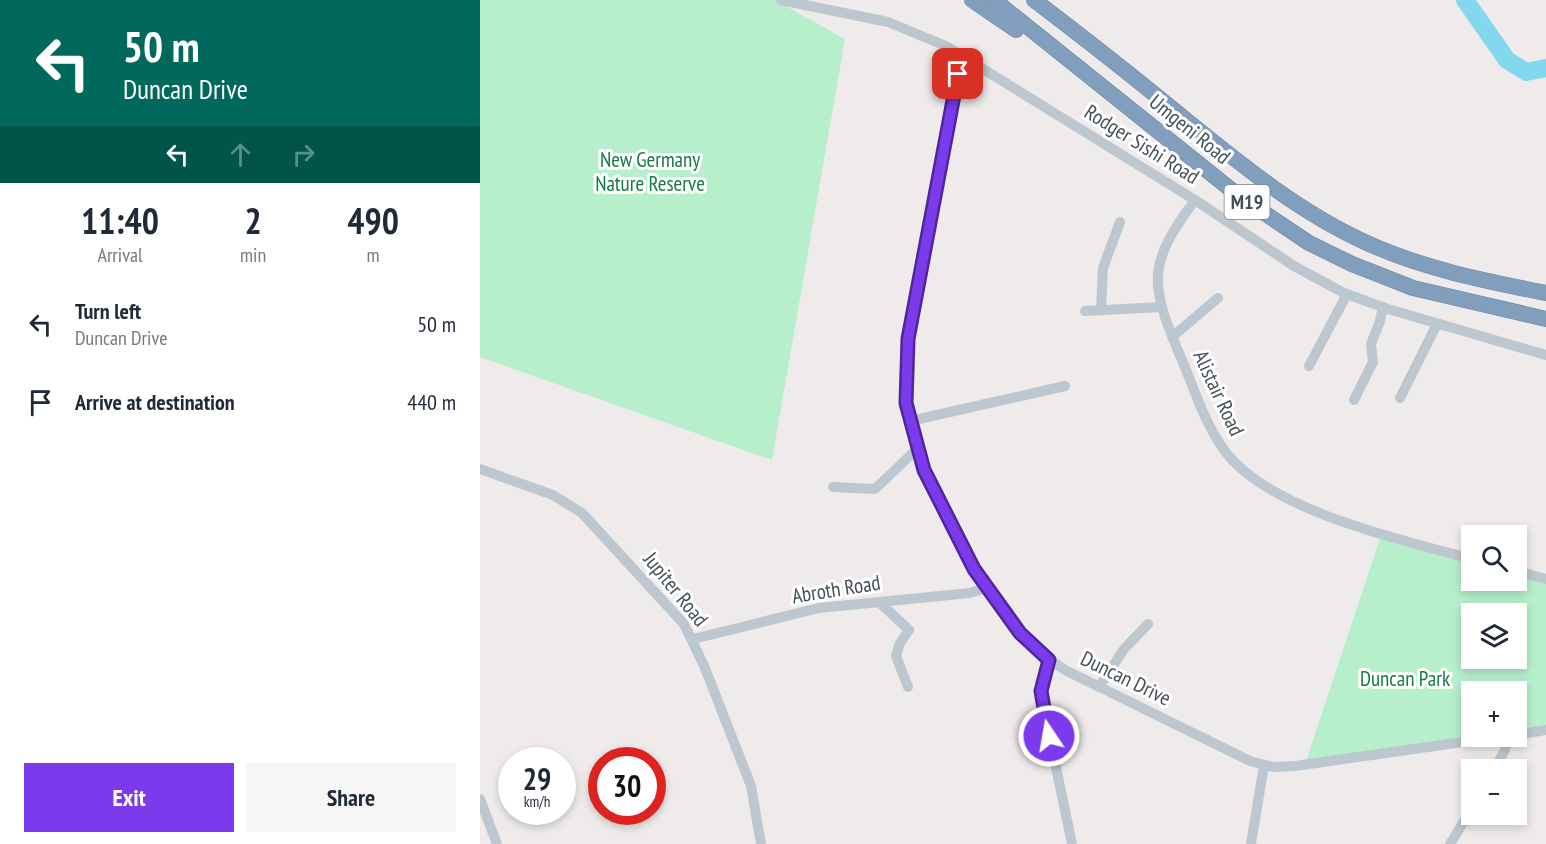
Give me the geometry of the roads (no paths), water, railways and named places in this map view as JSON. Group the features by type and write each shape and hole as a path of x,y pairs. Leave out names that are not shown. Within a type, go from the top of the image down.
{"highway":[{"path":"972,0 1163,134"},
{"name":"Umgeni Road","path":"994,0 1258,210 1334,256 1383,277 1444,297 1546,319"},
{"name":"Umgeni Road","path":"1034,0 1276,190 1338,229 1369,244 1427,265 1546,293"},
{"path":"1050,0 1111,59"}],"street":[{"name":"Rodger Sishi Road","path":"781,0 888,22 922,34 962,55 1195,200 1294,266 1347,294 1437,324 1546,355"},
{"name":"Duncan Drive","path":"962,55 908,339 905,385 917,449 965,553 986,588 1020,633 1049,660 1250,761 1264,765 1305,765 1461,743"},
{"name":"Alistair Road","path":"1195,200 1168,237 1159,257 1157,276 1161,307 1218,441 1229,457 1250,475 1278,493 1356,527 1461,556"},
{"path":"1101,309 1103,268 1120,222"},
{"path":"1309,366 1347,294"},
{"path":"1172,337 1218,298"},
{"path":"1085,310 1161,307"},
{"path":"1353,400 1373,362 1371,344 1383,307"},
{"path":"1400,398 1437,324"},
{"path":"910,421 1065,386"},
{"path":"832,487 875,489 917,449"},
{"name":"Jupiter Road","path":"480,469 553,495 582,513 674,613 693,639 751,786 761,844"},
{"path":"1527,575 1546,579"},
{"name":"Abroth Road","path":"693,639 819,608 970,593 986,588"},
{"path":"879,602 909,630 900,643 896,656 908,687"},
{"path":"1099,687 1124,649 1148,624"},
{"path":"1049,660 1041,681 1043,705 1072,844"},
{"path":"1527,733 1546,730"},
{"path":"1251,844 1264,765"},
{"path":"480,799 497,844"},
{"path":"1450,844 1462,825"}],"waterway":[{"path":"1465,0 1507,60 1526,72 1546,68"}],"park label":[{"name":"New Germany Nature Reserve","path":"650,171"},
{"name":"Duncan Park","path":"1405,678"}]}
